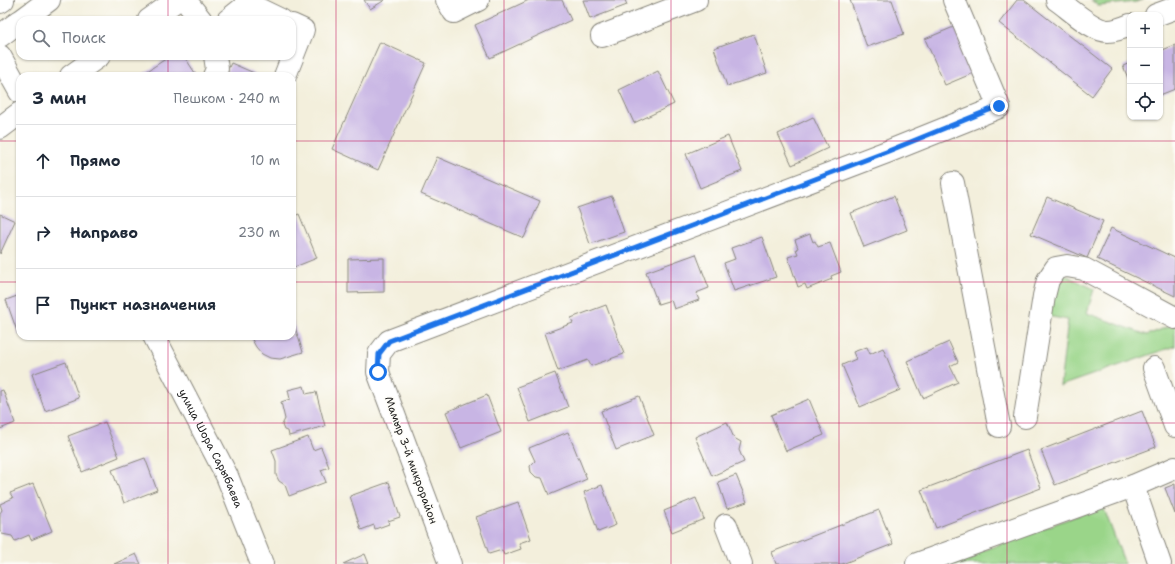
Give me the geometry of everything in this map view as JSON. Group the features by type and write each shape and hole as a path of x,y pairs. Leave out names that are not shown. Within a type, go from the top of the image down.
{"street":[{"path":"28,16 49,0"},
{"path":"155,16 177,0"},
{"path":"186,0 199,16"},
{"path":"447,0 454,12 478,0"},
{"name":"Мамыр 3-й микрорайон","path":"450,564 378,372 379,354 389,341 886,152 999,106 954,0"},
{"path":"1057,0 1096,28 1108,31 1127,26"},
{"path":"232,16 247,2 273,16"},
{"path":"602,36 685,2"},
{"path":"1163,12 1175,8"},
{"path":"0,36 16,25"},
{"path":"296,27 303,30 296,48"},
{"path":"0,56 16,85"},
{"path":"77,72 93,60"},
{"path":"216,60 218,69 216,72"},
{"path":"287,72 291,60"},
{"path":"0,128 16,116"},
{"path":"953,183 999,426"},
{"path":"1025,417 1044,296 1048,280 1056,268 1067,266 1084,269 1175,318"},
{"name":"улица Шора Сарыбаева","path":"156,340 227,476 262,564"},
{"path":"1154,368 1175,426"},
{"path":"922,563 1133,486 1175,468"},
{"path":"1133,486 1160,564"},
{"path":"726,525 741,564"}],"green space":[{"path":"1091,0 1143,0 1099,6"},
{"path":"1063,274 1094,289 1087,313 1147,335 1175,324 1175,346 1060,386 1068,320 1047,316"},
{"path":"1103,506 1125,564 947,564"}],"building":[{"path":"364,0 385,0 370,9"},
{"path":"529,0 562,0 571,20 490,58 475,25"},
{"path":"583,0 625,0 627,5 590,19"},
{"path":"850,0 892,0 904,34 867,47"},
{"path":"1017,0 1024,0 1112,69 1092,96 999,23"},
{"path":"956,26 976,72 945,85 925,39"},
{"path":"754,34 767,73 727,86 714,48"},
{"path":"380,42 426,63 378,170 332,149"},
{"path":"1175,45 1175,89 1163,94 1163,84 1163,50"},
{"path":"164,60 187,60 194,72 146,72"},
{"path":"231,63 252,72 227,72"},
{"path":"1127,64 1127,76 1123,66"},
{"path":"658,71 674,104 634,123 619,90"},
{"path":"813,117 828,148 792,165 778,134"},
{"path":"728,136 742,171 700,188 686,154"},
{"path":"437,157 540,201 524,238 421,194"},
{"path":"612,196 624,232 590,244 577,208"},
{"path":"894,196 907,230 864,247 851,213"},
{"path":"1047,197 1103,221 1087,258 1031,234"},
{"path":"0,214 15,221 0,254"},
{"path":"299,214 317,258 296,266 296,215"},
{"path":"1111,228 1175,258 1175,296 1097,259"},
{"path":"810,234 813,242 815,241 818,247 830,243 841,272 831,276 832,279 807,289 805,284 798,287 788,257 798,254 796,249 798,248 795,240"},
{"path":"762,237 776,277 734,291 724,263 735,259 731,248"},
{"path":"696,254 709,288 696,293 699,300 674,309 671,300 658,304 646,272"},
{"path":"384,258 384,292 348,293 348,259"},
{"path":"16,296 16,328 6,300"},
{"path":"606,305 624,354 591,366 588,360 558,371 545,333 573,323 571,318"},
{"path":"296,330 303,352 280,359 270,358 262,354 252,340 296,340"},
{"path":"949,342 958,362 950,366 958,382 923,398 907,361"},
{"path":"867,347 870,354 883,348 900,390 860,407 842,365 856,359 853,352"},
{"path":"66,362 79,398 45,411 32,374"},
{"path":"555,373 568,407 530,422 517,387"},
{"path":"304,386 306,394 316,392 325,426 289,436 288,431 284,430 282,425 285,419 281,402 290,399 288,390"},
{"path":"3,390 15,423 0,429 0,391"},
{"path":"487,395 501,432 461,448 446,412"},
{"path":"639,396 654,435 616,450 601,411"},
{"path":"809,399 824,435 786,451 771,415"},
{"path":"1142,411 1156,447 1055,485 1041,450"},
{"path":"105,422 119,457 82,472 68,436"},
{"path":"727,422 734,438 741,442 739,450 744,462 712,476 695,437"},
{"path":"568,432 587,479 549,495 542,478 536,477 531,472 530,466 535,461 529,448"},
{"path":"308,437 313,450 321,447 329,467 321,470 326,482 289,496 285,485 279,481 276,475 276,461 272,450"},
{"path":"1027,450 1041,488 936,528 921,490"},
{"path":"145,458 157,490 124,503 112,470"},
{"path":"736,475 747,502 727,509 718,482"},
{"path":"389,482 400,517 388,521 389,524 375,529 374,525 361,530 350,496"},
{"path":"33,484 52,531 31,540 29,535 15,541 12,536 2,534 0,531 0,513 2,510 0,504 13,498 10,493"},
{"path":"1175,484 1175,514 1165,488"},
{"path":"602,485 616,525 598,532 584,492"},
{"path":"696,498 704,519 672,532 664,511"},
{"path":"518,502 531,539 519,543 521,549 504,555 502,550 489,554 476,517"},
{"path":"879,510 893,544 842,564 776,564 772,552"},
{"path":"136,554 141,564 114,564"},
{"path":"365,554 369,564 343,564"}],"route":[{"path":"378,372 379,354 389,341 886,152 999,106"}]}
